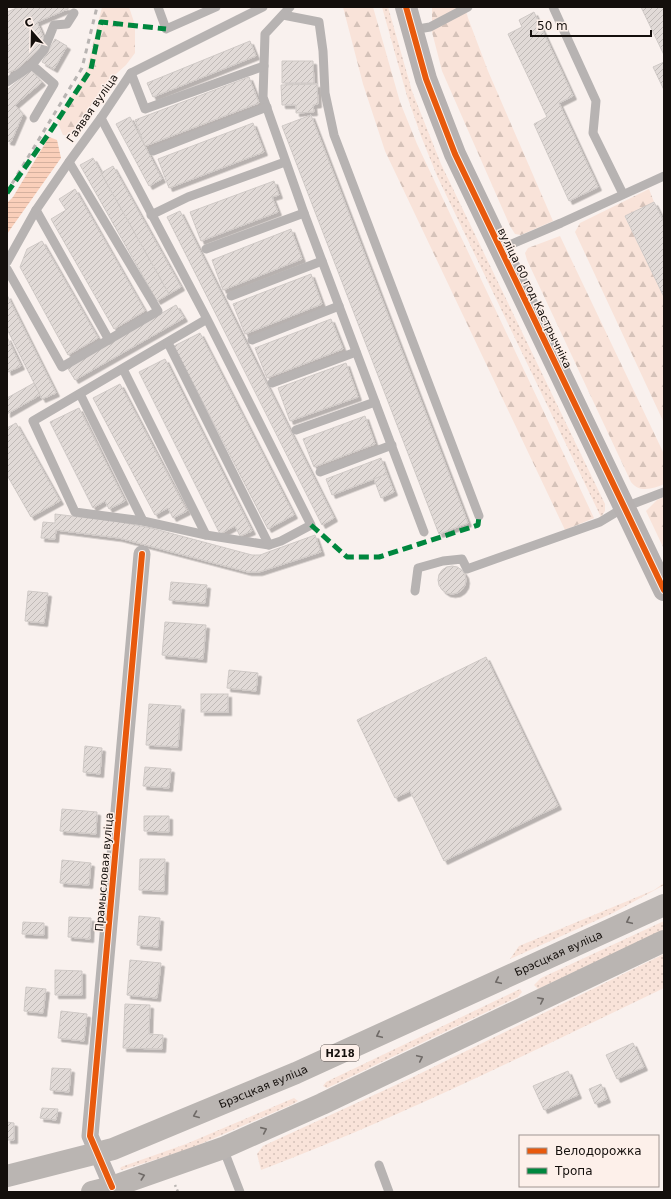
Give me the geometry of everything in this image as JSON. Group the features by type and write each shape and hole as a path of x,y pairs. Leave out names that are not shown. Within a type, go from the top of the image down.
{"main road":[{"name":"Брэсцкая вуліца","path":"7,1176 113,1149 296,1073 664,905"},
{"path":"102,1189 223,1148 322,1104 664,941"}],"street":[{"name":"вуліца 60 год Кастрычніка","path":"406,7 426,79 455,154 664,590"},
{"name":"Прамысловая вуліца","path":"102,1189 98,1153 90,1136 142,554"}],"lane":[{"path":"158,7 166,29 216,7"},
{"name":"Гаявая вуліца","path":"7,262 36,210 131,73 263,7"},
{"path":"290,7 265,34 264,97 285,162 424,532"},
{"path":"412,30 430,27 468,7"},
{"path":"553,7 596,102 594,133 623,194"},
{"path":"7,82 32,65 44,50 54,25 67,24 74,13"},
{"path":"283,15 319,22 323,51 325,93 334,135 479,516"},
{"path":"32,65 54,84 34,118"},
{"path":"131,73 145,109 264,66"},
{"path":"154,151 267,107"},
{"path":"101,118 207,319 311,526 281,541 269,545 206,535 143,521 75,512 33,421 207,319"},
{"path":"7,269 62,367 158,311 69,162"},
{"path":"152,215 188,197 285,162"},
{"path":"500,249 664,176"},
{"path":"36,210 109,340"},
{"path":"206,249 304,213"},
{"path":"231,296 322,261"},
{"path":"252,340 339,306"},
{"path":"168,343 269,545"},
{"path":"272,383 356,352"},
{"path":"123,369 206,535"},
{"path":"80,394 143,521"},
{"path":"296,430 375,402"},
{"path":"320,472 392,445"},
{"path":"416,590 418,568 443,561 462,559 468,569 600,522 625,507 664,492"},
{"path":"223,1148 240,1192"},
{"path":"379,1165 389,1192"}],"green space":[{"path":"102,7 129,7 135,25 135,53 126,65 107,82 89,108 75,137 63,135 57,121 87,69"},
{"path":"343,7 373,7 400,102 417,144 594,518 565,530 385,151 363,84"},
{"path":"382,7 388,7 412,91 441,164 605,504 605,511 601,517 437,176 407,96"},
{"path":"432,7 465,7 488,71 553,221 521,235 515,234 510,226 442,71 432,32"},
{"path":"649,189 654,202 625,217 664,297 664,423 575,232 580,223"},
{"path":"560,236 664,454 664,484 660,486 642,489 638,488 631,482 527,260 525,253 528,248"},
{"path":"664,497 664,549 646,511 657,500"},
{"path":"664,883 664,885 613,913 510,959 519,946 654,890"},
{"path":"664,921 664,930 538,989 534,985 541,978"},
{"path":"664,954 664,988 464,1084 363,1129 261,1170 257,1154 263,1146 411,1078"},
{"path":"520,989 522,992 518,997 327,1088 323,1086 326,1082"},
{"path":"294,1098 298,1101 189,1149 122,1170 120,1169 121,1167 186,1144"}],"shaded area":[{"path":"49,137 57,140 61,158 7,234 7,203 13,197"}],"building":[{"path":"19,7 68,7 68,9 37,22 46,43 17,69 7,73 7,50 9,49 7,45 7,12"},
{"path":"641,7 664,7 664,55"},
{"path":"534,12 573,96 559,103 598,187 569,201 534,124 547,117 508,34 522,27 519,20"},
{"path":"55,39 67,46 54,69 42,62"},
{"path":"250,41 256,56 153,97 147,83"},
{"path":"282,61 313,61 314,83 282,83"},
{"path":"664,62 664,90 653,67"},
{"path":"31,70 42,82 15,105 23,114 11,142 7,141 7,90"},
{"path":"249,77 259,103 145,146 135,120"},
{"path":"317,84 318,104 313,105 314,112 296,113 296,105 282,105 281,85"},
{"path":"311,115 468,523 439,534 282,126"},
{"path":"130,117 162,179 149,186 116,124"},
{"path":"253,123 264,152 169,188 158,159"},
{"path":"93,158 169,294 157,301 80,165"},
{"path":"113,166 181,287 169,294 101,173"},
{"path":"274,181 279,195 272,197 278,212 201,241 190,212"},
{"path":"75,189 145,311 114,329 51,219 66,210 59,199"},
{"path":"654,202 664,222 664,297 625,216"},
{"path":"180,211 334,518 322,525 167,217"},
{"path":"291,229 302,259 223,290 212,260"},
{"path":"42,241 98,338 68,355 20,267 27,249"},
{"path":"311,274 322,304 245,334 233,304"},
{"path":"7,295 56,393 42,399 7,329"},
{"path":"176,305 184,318 75,380 67,367"},
{"path":"331,319 343,349 267,378 255,348"},
{"path":"200,333 294,515 268,529 174,346"},
{"path":"7,337 21,366 8,372 7,369"},
{"path":"165,359 252,531 240,536 235,526 220,534 139,372"},
{"path":"346,363 358,397 290,421 278,388"},
{"path":"34,383 40,395 7,414 7,398"},
{"path":"120,384 187,511 173,518 168,508 155,515 93,398"},
{"path":"79,408 125,501 109,509 105,501 93,508 50,422"},
{"path":"365,416 375,444 314,467 303,439"},
{"path":"16,423 60,501 31,517 7,475 7,428"},
{"path":"381,458 387,474 332,495 326,479"},
{"path":"387,474 394,492 381,498 374,479"},
{"path":"55,514 121,522 151,528 252,555 260,555 315,535 321,552 259,572 248,572 119,538 56,530 55,539 41,538 43,522 55,523"},
{"path":"452,566 462,570 466,580 462,590 452,594 442,590 438,580 442,570"},
{"path":"171,582 207,585 205,603 169,600"},
{"path":"28,591 48,593 44,623 25,621"},
{"path":"165,622 206,625 203,659 162,655"},
{"path":"486,657 558,806 444,861 410,791 395,798 357,720"},
{"path":"229,670 258,673 256,691 227,688"},
{"path":"201,694 228,694 228,712 201,712"},
{"path":"149,704 181,706 178,747 146,745"},
{"path":"85,746 102,748 100,774 83,772"},
{"path":"145,767 171,769 169,788 143,786"},
{"path":"62,809 97,812 96,834 60,831"},
{"path":"144,816 169,816 169,832 144,831"},
{"path":"140,859 165,859 164,891 139,890"},
{"path":"62,860 91,863 89,885 60,883"},
{"path":"139,916 160,918 158,947 137,945"},
{"path":"69,917 91,918 90,939 68,937"},
{"path":"23,922 44,923 44,935 22,934"},
{"path":"130,960 161,963 157,998 127,995"},
{"path":"55,970 82,971 82,995 55,995"},
{"path":"26,987 46,989 43,1013 24,1011"},
{"path":"125,1004 150,1005 149,1034 163,1035 162,1049 123,1048"},
{"path":"61,1011 87,1014 84,1041 58,1038"},
{"path":"633,1043 644,1067 617,1079 606,1055"},
{"path":"52,1068 71,1069 69,1092 50,1090"},
{"path":"568,1071 578,1095 544,1110 533,1086"},
{"path":"601,1084 607,1099 595,1104 589,1089"},
{"path":"42,1108 58,1109 56,1120 40,1118"},
{"path":"7,1122 14,1123 14,1140 7,1140"}],"railway":[{"path":"7,192 82,68 97,7"}],"marked path":[{"path":"7,193 52,129 91,69 101,22 166,29"},
{"path":"311,525 347,557 379,557 478,525 479,516"}],"cycle path":[{"path":"406,7 426,79 455,154 664,590"},
{"path":"112,1187 90,1136 142,554"}]}
